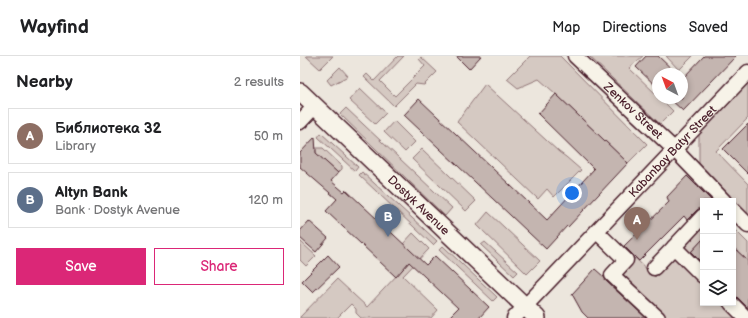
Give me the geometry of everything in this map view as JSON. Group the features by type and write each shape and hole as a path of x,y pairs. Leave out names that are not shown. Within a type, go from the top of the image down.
{"main road":[{"name":"Dostyk Avenue","path":"300,92 525,314"}],"street":[{"name":"Zenkov Street","path":"575,56 674,150 719,198"},
{"name":"Kabanbay Batyr Street","path":"525,314 597,232 748,72"},
{"path":"300,122 315,106"},
{"path":"736,213 748,225"},
{"path":"654,268 700,219"},
{"path":"597,232 626,260 612,275 658,318"},
{"path":"674,247 700,273"},
{"path":"734,306 746,318"}],"shaded area":[{"path":"306,56 333,56 320,69"},
{"path":"398,56 404,56 380,81 395,96 425,66 419,59 421,57 437,72 424,85 416,84 394,106 364,77 367,74 374,81"},
{"path":"530,56 560,56 647,144 628,163 539,79 518,88 507,79"},
{"path":"589,56 643,56 629,68 652,90 652,104 666,104 673,111 660,124"},
{"path":"666,56 693,56 681,68 677,68"},
{"path":"340,67 348,76 331,85 327,80"},
{"path":"485,84 559,152 581,170 554,197 547,189 538,199 457,122"},
{"path":"748,84 748,118 716,151 748,184 748,215 736,203 736,198 731,198 699,166 699,135"},
{"path":"360,88 386,113 375,124 349,100"},
{"path":"346,108 452,208 445,216 340,114"},
{"path":"394,121 415,142 405,152 384,132"},
{"path":"321,133 358,167 355,171 318,137"},
{"path":"316,148 323,148 342,166 342,169 338,173 316,153"},
{"path":"422,149 476,201 466,211 412,159"},
{"path":"362,172 437,241 433,245 359,175"},
{"path":"488,212 540,261 527,274 477,225"},
{"path":"700,230 700,242 688,255 683,248"},
{"path":"736,231 748,243 748,261 736,250"},
{"path":"413,233 429,249 403,276 438,310 431,318 361,318 351,304 337,318 300,318 337,279 367,307 415,256 403,244"},
{"path":"300,241 316,256 306,266 300,260"},
{"path":"485,242 518,272 514,276 481,245"},
{"path":"443,246 497,297 493,301 439,250"},
{"path":"674,257 700,283 700,306 723,306 735,318 665,318 620,275 635,258 655,277"}],"building":[{"path":"456,56 481,56 469,69"},
{"path":"646,56 658,56 671,68 652,68 652,82 636,67"},
{"path":"704,56 736,56 683,111 675,104 688,104 688,73"},
{"path":"556,94 628,163 546,249 404,115 419,99 547,220 594,169 538,114"},
{"path":"748,124 748,174 723,149"},
{"path":"315,137 316,153 338,173 331,181 344,192 346,190 426,265 435,256 489,307 479,318 448,318 458,308 409,262 396,277 326,211 337,199 300,167 300,153"},
{"path":"687,176 709,198 700,198 700,208 687,220 684,216 639,261 624,246 669,202 667,197"},
{"path":"309,221 328,238 316,252 300,238 300,231"},
{"path":"700,242 700,261 691,252"},
{"path":"736,250 748,261 748,308 737,297"},
{"path":"328,255 339,267 313,292 302,281"},
{"path":"595,269 646,318 588,318 582,312 572,294"}],"place":[{"name":"Altyn Bank","path":"388,237"},
{"name":"Библиотека 32","path":"637,240"}]}
